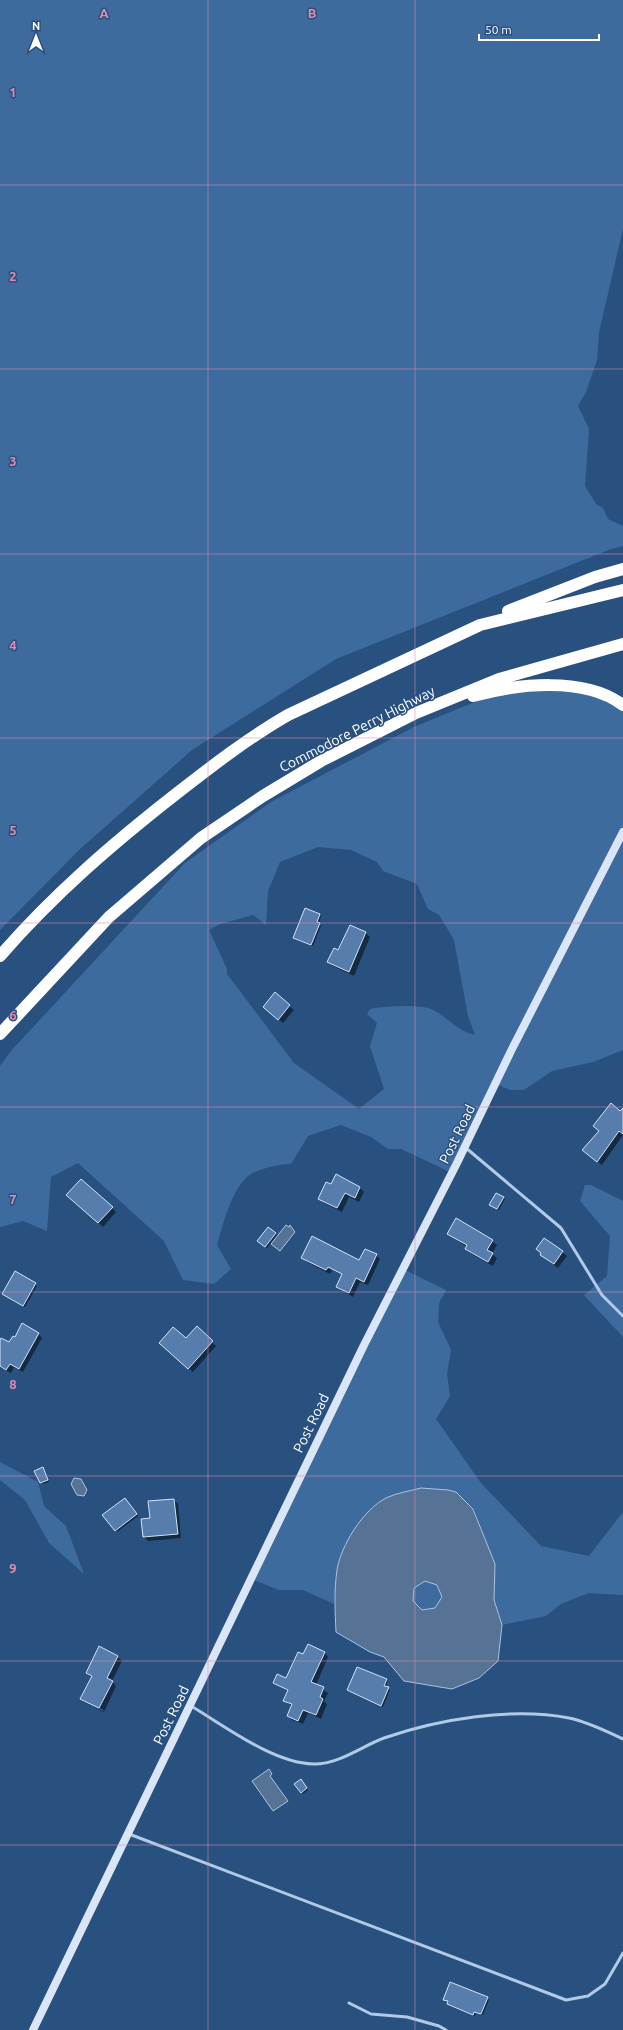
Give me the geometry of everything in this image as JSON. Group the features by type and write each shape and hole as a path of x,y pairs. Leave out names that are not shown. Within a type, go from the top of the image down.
{"highway":[{"path":"0,956 30,922 124,834 240,745 288,715 480,625 494,617 595,576 623,569"},
{"path":"480,625 623,590"},
{"name":"Commodore Perry Highway","path":"0,1034 109,917 201,838 263,796 322,761 416,712 499,679 623,644"},
{"path":"416,712 488,692 523,686 583,688 601,693 623,705"}],"street":[{"name":"Post Road","path":"33,2030 364,1345 465,1147 511,1051 623,832"}],"lane":[{"path":"465,1147 561,1228 602,1295 623,1316"},
{"path":"190,1705 266,1750 291,1760 315,1764 347,1755 381,1740 427,1724 520,1713 570,1718 623,1739"},
{"path":"128,1834 566,2000 588,1996 605,1984 623,1953"},
{"path":"349,2002 371,2014 407,2017 439,2026 446,2030"}],"shaded area":[{"path":"0,0 623,0 623,229 599,332 597,360 586,392 578,406 589,429 585,486 596,504 603,508 608,519 623,526 623,546 611,549 336,659 192,750 79,850 0,930"},
{"path":"578,685 623,702 623,1050 593,1062 552,1071 524,1090 510,1090 496,1084 452,1171 448,1171 401,1149 388,1149 371,1137 341,1125 308,1136 291,1164 262,1169 251,1174 241,1183 228,1209 217,1245 231,1269 214,1284 183,1280 164,1241 78,1163 51,1177 47,1231 23,1221 0,1227 0,1066 11,1051 185,863 271,802 414,727 511,687","holes":["318,847 351,850 377,862 383,871 417,884 428,909 439,915 454,940 468,1016 475,1035 463,1031 437,1012 425,1007 400,1006 370,1009 367,1014 377,1023 370,1046 384,1089 359,1109 294,1063 227,974 227,969 209,930 220,924 253,915 266,925 268,891 280,862"]},
{"path":"585,1185 591,1185 623,1201 623,1337 584,1295 607,1276 610,1236 580,1201"},
{"path":"286,1225 289,1227 290,1225 295,1232 280,1251 271,1244"},
{"path":"403,1269 446,1290 439,1303 438,1322 451,1350 447,1374 450,1396 436,1419 481,1483 541,1546 589,1556 623,1512 623,1595 589,1593 561,1604 546,1616 502,1625 494,1600 495,1564 474,1509 456,1492 337,1568 334,1604 303,1590 279,1590 254,1580"},
{"path":"0,1462 38,1482 44,1506 66,1526 84,1574 49,1543 25,1500 0,1480"},
{"path":"74,1478 81,1479 87,1490 84,1496 77,1495 71,1484"},
{"path":"421,1488 456,1492 473,1509 495,1564 494,1600 502,1625 498,1661 479,1678 452,1689 404,1681 384,1657 370,1652 336,1632 335,1593 337,1570 339,1560 348,1539 361,1519 377,1504 390,1496","holes":["425,1581 437,1585 442,1597 435,1608 422,1610 413,1601 414,1588"]},
{"path":"425,1581 437,1585 442,1597 435,1608 422,1610 413,1601 414,1588"},
{"path":"269,1769 272,1774 270,1776 288,1801 273,1811 252,1781"}],"building":[{"path":"305,908 320,914 317,922 320,923 311,945 293,938"},
{"path":"350,925 366,932 349,972 327,962 334,948 338,950"},
{"path":"275,992 290,1005 278,1020 263,1007"},
{"path":"611,1103 620,1111 623,1108 623,1134 619,1131 597,1162 582,1150 599,1131 593,1126"},
{"path":"336,1174 360,1187 355,1198 345,1193 337,1208 318,1199 326,1182 331,1184"},
{"path":"81,1179 113,1207 98,1223 66,1195"},
{"path":"496,1193 504,1197 497,1209 489,1205"},
{"path":"456,1218 493,1240 487,1250 493,1253 488,1262 465,1249 467,1245 447,1234"},
{"path":"268,1227 276,1233 265,1247 257,1241"},
{"path":"312,1236 359,1260 365,1249 377,1254 364,1282 356,1278 349,1293 336,1287 342,1274 328,1267 326,1270 301,1258"},
{"path":"544,1238 563,1251 554,1264 540,1255 541,1253 536,1249"},
{"path":"15,1271 36,1283 23,1306 2,1294"},
{"path":"22,1323 39,1333 19,1369 10,1364 6,1370 0,1366 0,1340 1,1338 9,1342 13,1336 15,1337"},
{"path":"197,1326 213,1341 188,1369 159,1343 173,1327 186,1338"},
{"path":"43,1467 48,1480 40,1483 34,1471"},
{"path":"125,1498 137,1514 115,1531 102,1515"},
{"path":"174,1499 178,1534 143,1537 141,1519 150,1518 148,1501"},
{"path":"308,1644 325,1652 311,1682 324,1687 320,1697 323,1699 316,1715 303,1710 298,1721 287,1716 292,1704 283,1701 288,1690 273,1683 277,1674 286,1678 298,1652 303,1654"},
{"path":"99,1646 118,1656 107,1678 113,1681 99,1708 80,1699 92,1676 86,1673"},
{"path":"357,1667 387,1679 384,1686 389,1687 381,1706 347,1690"},
{"path":"301,1779 307,1788 301,1793 294,1784"},
{"path":"450,1982 488,1997 481,2014 474,2012 473,2015 447,2004 448,2001 443,2000"}]}
